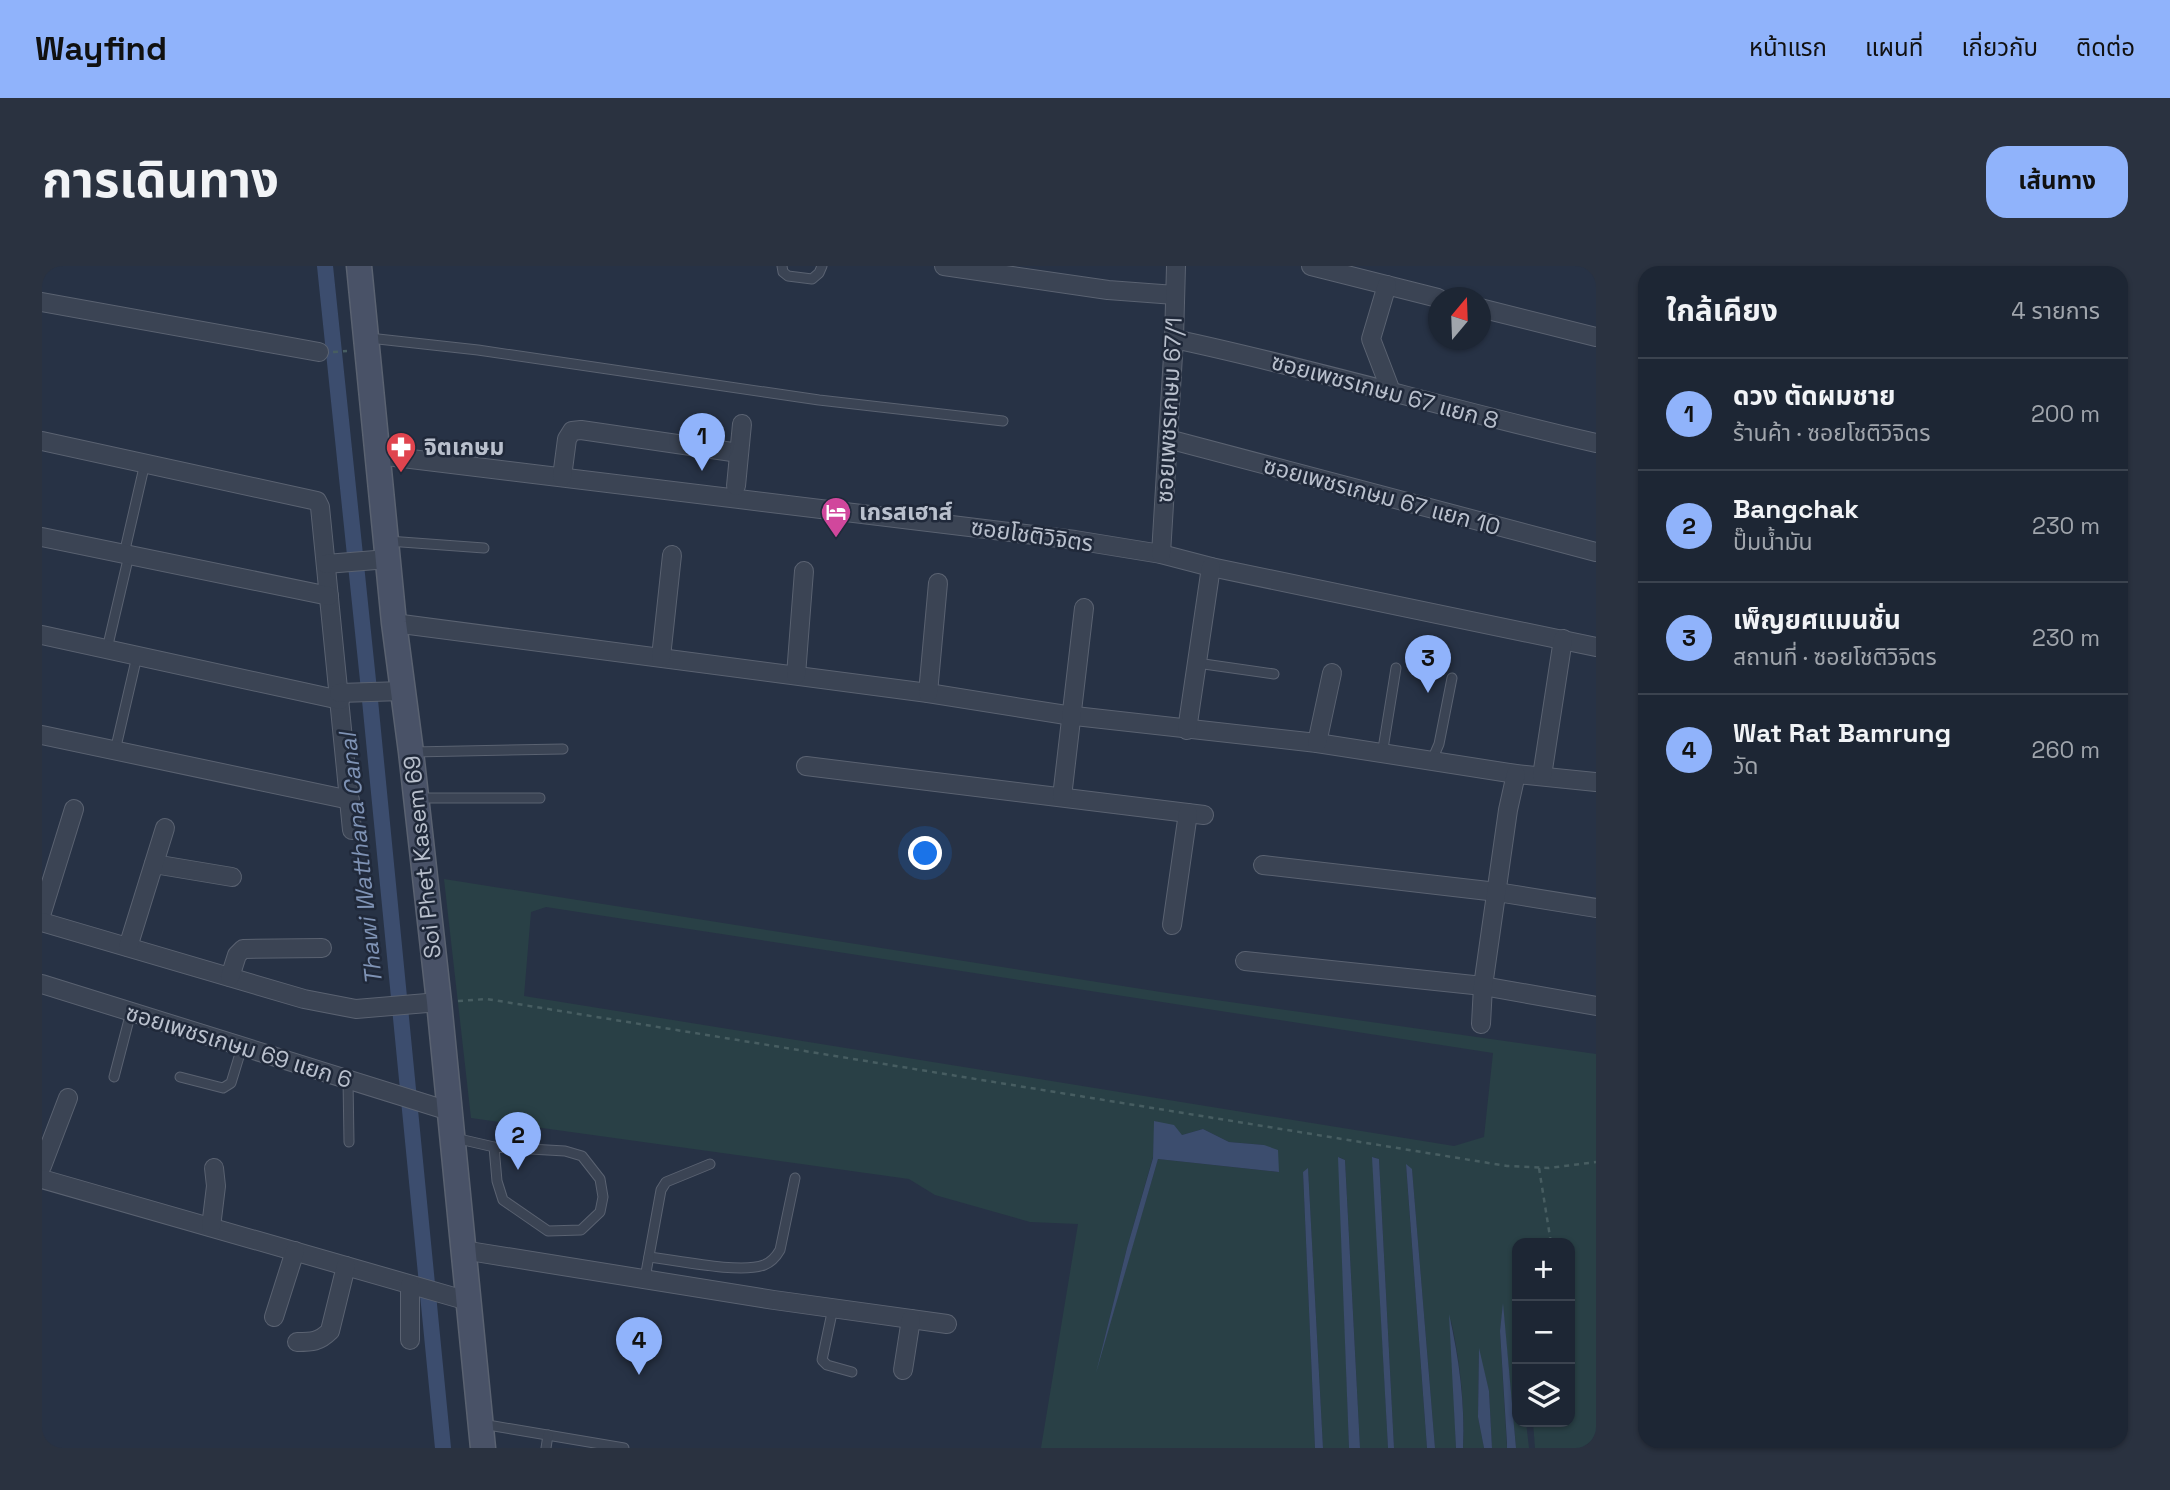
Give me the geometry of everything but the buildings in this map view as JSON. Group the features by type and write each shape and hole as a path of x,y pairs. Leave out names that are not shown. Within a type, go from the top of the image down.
{"main road":[{"name":"Soi Phet Kasem 69","path":"359,266 362,345 378,455 383,553 394,623 396,691 411,752 430,1002 442,1109 452,1138 463,1250 460,1299 482,1436"}],"street":[{"path":"944,266 1108,290 1175,295"},
{"name":"ซอยเพชรเกษม 67/1","path":"1161,554 1176,266"},
{"path":"1311,266 1428,295"},
{"path":"1387,285 1371,339 1389,386"},
{"path":"42,302 319,352"},
{"path":"1491,311 1596,337"},
{"name":"ซอยเพชรเกษม 67 แยก 8","path":"1174,339 1596,443"},
{"path":"736,486 742,424"},
{"path":"562,477 567,439 572,431 582,430 739,453"},
{"name":"ซอยเพชรเกษม 67 แยก 10","path":"1168,439 1596,552"},
{"path":"42,442 317,501 320,507 329,596 344,695 352,830"},
{"name":"ซอยโชติวิจิตร","path":"378,455 1075,540 1161,554 1211,567 1596,647"},
{"path":"42,537 329,596"},
{"path":"326,564 345,563 383,553"},
{"path":"661,657 672,555"},
{"path":"1187,730 1211,567"},
{"path":"796,675 804,571"},
{"path":"928,693 938,583"},
{"path":"1062,797 1084,608"},
{"path":"394,623 928,693 1071,716 1317,743 1516,774 1596,782"},
{"path":"42,635 344,695 396,691"},
{"path":"1542,776 1563,639"},
{"path":"1317,743 1332,673"},
{"path":"42,735 350,800"},
{"path":"806,766 1196,814 1172,925"},
{"path":"1480,1024 1508,810 1516,774"},
{"path":"42,912 74,809"},
{"path":"128,947 165,828"},
{"path":"154,864 232,877"},
{"path":"1263,864 1497,892 1596,908"},
{"path":"42,922 317,1002 355,1009 430,1002"},
{"path":"230,977 237,955 243,949 322,948"},
{"path":"1245,961 1483,986 1596,1006"},
{"name":"ซอยเพชรเกษม 69 แยก 6","path":"42,984 442,1109"},
{"path":"42,1166 68,1098"},
{"path":"211,1227 216,1186 214,1168"},
{"path":"42,1179 460,1299"},
{"path":"463,1250 947,1324"},
{"path":"274,1317 295,1251"},
{"path":"297,1342 314,1342 330,1331 346,1266"},
{"path":"410,1340 412,1285"},
{"path":"903,1370 911,1319"}],"lane":[{"path":"782,266 783,272 788,276 812,279 822,266"},
{"path":"362,345 478,350 819,400 1003,421"},
{"path":"107,649 145,463"},
{"path":"383,553 484,548"},
{"path":"115,751 137,656"},
{"path":"1197,663 1274,674"},
{"path":"1382,755 1396,668"},
{"path":"1432,760 1439,744 1452,678"},
{"path":"411,752 563,749"},
{"path":"416,798 540,798"},
{"path":"114,1077 131,1012"},
{"path":"180,1077 228,1087 232,1083 242,1047"},
{"path":"348,1080 349,1142"},
{"path":"452,1138 494,1147 565,1151 582,1156 600,1179 603,1197 600,1212 581,1230 548,1231 503,1200 497,1181 494,1147"},
{"path":"645,1278 661,1190 666,1182 710,1164"},
{"path":"649,1257 738,1268 764,1265 775,1259 780,1250 795,1178"},
{"path":"833,1308 822,1360 827,1365 852,1372"},
{"path":"482,1436 548,1435 624,1448"},
{"path":"546,1448 548,1435"}],"path":[{"path":"319,352 362,345"},
{"path":"430,1002 487,999 1507,1166 1539,1168 1596,1162"},
{"path":"1539,1168 1550,1238"}],"green space":[{"path":"444,879 1167,993 1596,1054 1596,1448 1535,1448 1533,1427 1575,1427 1575,1238 1512,1238 1512,1405 1503,1308 1500,1331 1507,1448 1492,1448 1489,1391 1479,1352 1478,1417 1484,1448 1463,1448 1461,1384 1451,1320 1456,1448 1435,1448 1412,1170 1406,1165 1427,1448 1394,1448 1379,1159 1373,1157 1388,1448 1360,1448 1345,1160 1339,1157 1349,1448 1323,1448 1308,1169 1303,1172 1315,1448 1041,1448 1078,1224 1030,1222 935,1195 909,1179 471,1118","holes":["546,907 1493,1053 1484,1137 1454,1146 524,996 531,912","1155,1121 1182,1135 1203,1129 1229,1142 1264,1145 1278,1172 1158,1159 1102,1349 1153,1157"]},
{"path":"1514,1427 1527,1427 1529,1448 1516,1448"}],"water":[{"path":"1154,1121 1174,1125 1182,1135 1203,1129 1229,1142 1264,1145 1278,1150 1279,1172 1158,1159 1096,1373 1153,1158"},
{"path":"1338,1157 1345,1160 1360,1448 1349,1448"},
{"path":"1372,1157 1379,1159 1394,1448 1388,1448"},
{"path":"1406,1164 1412,1169 1435,1448 1427,1448"},
{"path":"1308,1168 1323,1448 1315,1448 1303,1172"},
{"path":"1503,1303 1512,1427 1516,1448 1507,1448 1500,1331"},
{"path":"1449,1314 1460,1381 1463,1448 1456,1448"},
{"path":"1479,1348 1489,1391 1492,1448 1484,1448 1478,1417"}],"waterway":[{"name":"Thawi Watthana Canal","path":"325,266 443,1448"}],"place":[{"name":"ดวง ตัดผมชาย","path":"702,471"},
{"name":"จิตเกษม","path":"401,474"},
{"name":"เกรสเฮาส์","path":"836,539"},
{"name":"เพ็ญยศแมนชั่น","path":"1428,693"},
{"name":"Bangchak","path":"518,1170"},
{"name":"Wat Rat Bamrung","path":"639,1375"}]}
